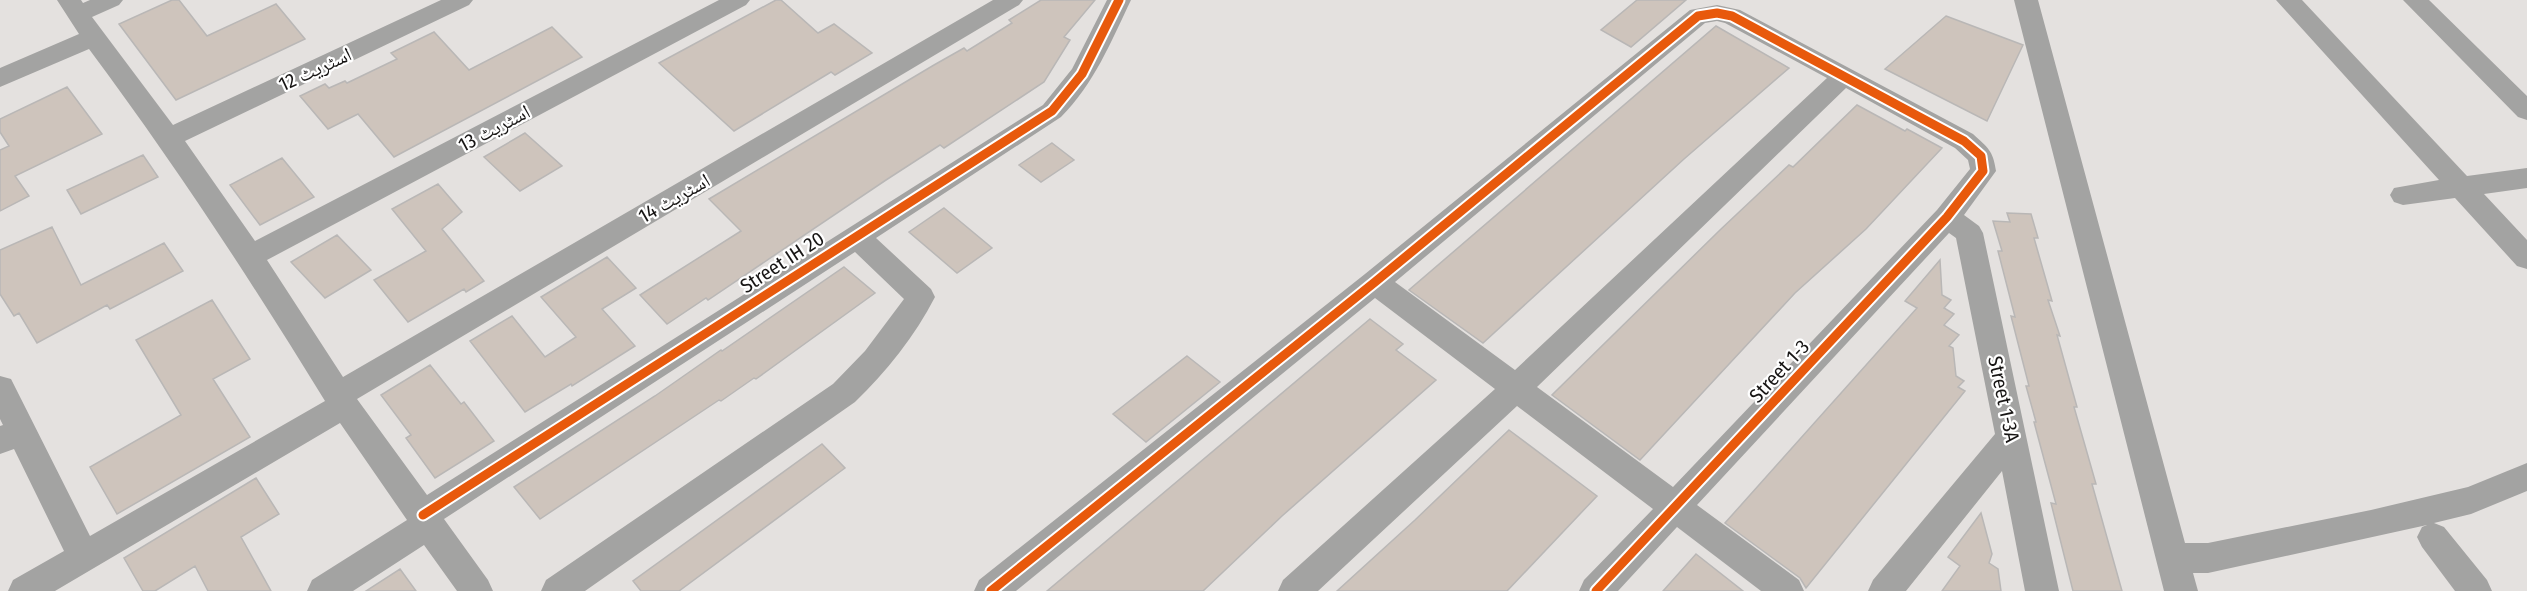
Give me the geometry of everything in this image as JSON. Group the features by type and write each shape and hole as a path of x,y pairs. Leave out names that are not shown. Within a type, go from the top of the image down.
{"street":[{"path":"0,78 80,17 111,0"},
{"name":"اسٹریٹ 12","path":"169,138 461,0"},
{"name":"اسٹریٹ 13","path":"250,256 738,0"},
{"name":"اسٹریٹ 14","path":"25,591 1011,0"},
{"name":"Street IH 20","path":"324,591 426,519 856,236 1052,111 1065,100 1078,81 1119,0"},
{"path":"2026,0 2181,591"},
{"path":"2288,0 2527,258"},
{"path":"2415,0 2527,111"},
{"path":"991,591 1375,282 1698,16 1717,13 1732,16 1844,76 1516,387 1295,591"},
{"path":"80,17 169,138 250,256 341,400 476,591"},
{"name":"Street 1-3","path":"1596,591 1947,217 1983,171 1981,156 1965,141 1844,76"},
{"path":"2403,195 2527,178"},
{"name":"Street 1-3A","path":"1947,217 1969,233 2042,591"},
{"path":"558,591 843,393 874,363 921,297 856,236"},
{"path":"1375,282 1787,591"},
{"path":"0,388 11,436 83,556"},
{"path":"1885,591 2012,436"},
{"path":"2173,558 2208,558 2371,524 2471,500 2527,477"},
{"path":"2433,537 2475,591"}],"building":[{"path":"172,0 179,0 207,36 276,4 305,39 176,100 119,24"},
{"path":"776,0 781,0 818,33 834,24 872,53 835,75 831,72 734,131 659,63"},
{"path":"1041,0 1095,0 1064,37 1070,40 1044,82 944,148 940,145 708,300 706,298 667,324 640,295 741,231 709,199 934,65 964,48 967,51 1012,23 1009,20"},
{"path":"1637,0 1686,0 1631,47 1601,30"},
{"path":"1946,16 2023,45 1987,121 1885,69"},
{"path":"1716,26 1789,68 1684,159 1483,343 1409,290"},
{"path":"552,27 582,57 394,157 358,114 328,129 300,96 325,84 329,88 345,81 347,83 397,59 391,53 434,32 469,70"},
{"path":"67,87 102,134 15,176 29,196 0,211 0,150 9,146 0,132 0,119"},
{"path":"1857,105 1942,148 1866,229 1795,293 1640,460 1552,395 1720,230 1789,165 1793,167"},
{"path":"525,133 562,166 520,191 484,157"},
{"path":"1052,143 1074,160 1041,182 1019,165"},
{"path":"143,155 158,177 81,214 67,190"},
{"path":"282,158 314,197 260,225 230,185"},
{"path":"438,184 462,212 442,229 484,281 466,292 464,289 408,322 374,280 426,251 392,209"},
{"path":"944,208 992,248 957,273 909,232"},
{"path":"2007,213 2031,214 2038,238 2034,238 2052,301 2048,300 2060,336 2057,335 2077,407 2074,407 2096,484 2092,484 2122,591 2073,591 2051,503 2056,504 2034,422 2036,422 2026,386 2029,386 2011,316 2015,317 1998,251 2002,251 1993,221 2010,222"},
{"path":"52,227 81,285 164,243 183,271 110,309 107,305 37,343 19,313 14,316 0,294 0,250"},
{"path":"337,235 371,270 325,298 291,262"},
{"path":"607,257 636,288 602,309 635,346 572,386 571,384 525,412 470,341 512,316 545,357 576,337 541,297"},
{"path":"1940,260 1942,295 1951,300 1944,308 1954,314 1944,325 1959,335 1949,346 1953,348 1956,376 1964,381 1958,387 1965,391 1806,588 1800,578 1725,523 1917,308 1905,301"},
{"path":"844,267 875,293 756,379 754,378 721,401 719,400 540,519 514,487 655,396"},
{"path":"212,300 250,359 213,379 250,437 117,514 90,467 181,415 136,340"},
{"path":"1370,319 1403,344 1396,350 1436,380 1282,516 1203,591 1047,591"},
{"path":"1187,356 1220,382 1146,442 1113,414"},
{"path":"430,365 461,404 464,402 494,441 435,478 406,438 411,435 381,395"},
{"path":"1509,430 1597,496 1507,591 1337,591 1415,520"},
{"path":"822,444 845,468 679,591 641,591 633,581"},
{"path":"256,478 279,514 241,537 271,591 208,591 195,566 155,591 143,591 124,558"},
{"path":"1981,513 1992,554 1989,563 1998,569 2001,591 1942,591 1960,566 1948,557"},
{"path":"1696,554 1743,591 1663,591"},
{"path":"400,569 416,591 366,591"}],"cycle path":[{"path":"423,515 1052,111 1082,74 1119,0"},
{"path":"991,591 1375,282 1698,16 1717,13 1732,16 1964,141 1981,156 1983,171 1947,217 1596,591"}]}
